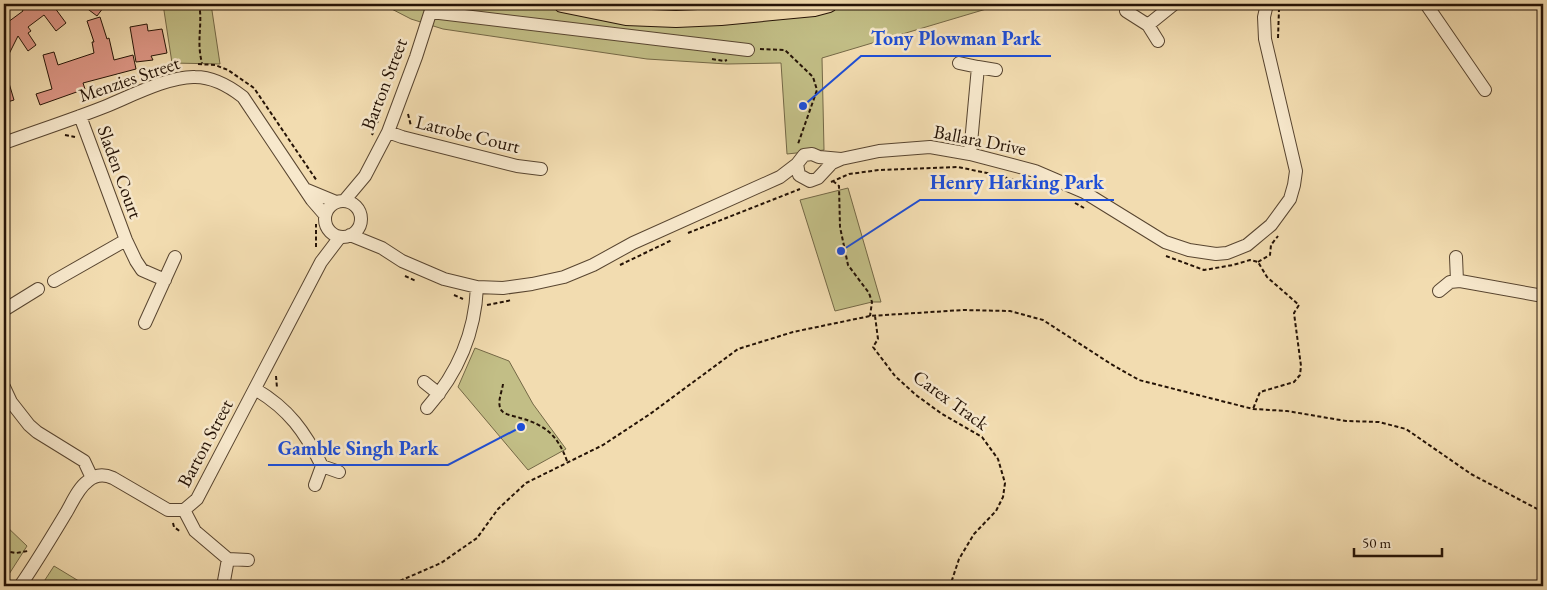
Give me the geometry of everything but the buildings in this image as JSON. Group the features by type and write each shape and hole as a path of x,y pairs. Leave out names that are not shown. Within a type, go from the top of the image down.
{"main road":[{"path":"562,4 626,17 676,19 721,17 814,8 829,4"}],"street":[{"path":"1148,25 1174,4"},
{"name":"Ballara Drive","path":"345,236 382,248 402,261 444,279 477,287 503,288 532,284 564,277 593,265 633,243 780,177 797,164 804,155 812,154 819,157 841,159 879,151 930,147 970,154 1035,171 1084,192 1165,242 1188,250 1216,254 1227,253 1247,246 1271,226 1290,200 1294,185 1296,171 1265,38 1264,17 1267,4"},
{"path":"1426,4 1485,90"},
{"path":"432,8 613,34 748,50"},
{"name":"Barton Street","path":"340,201 365,176 388,132 432,8"},
{"path":"1126,11 1148,25 1158,41"},
{"path":"613,34 626,17"},
{"path":"959,63 996,70"},
{"path":"970,154 978,67"},
{"name":"Menzies Street","path":"4,143 80,116 174,79 207,78 230,87 243,97 307,190 322,220"},
{"name":"Sladen Court","path":"80,116 126,240 142,270 165,280"},
{"name":"Latrobe Court","path":"388,132 514,166 541,168"},
{"path":"819,157 823,164 823,177"},
{"name":"Ballara Drive","path":"780,177 802,183 823,177 841,159"},
{"path":"797,164 797,172 802,183"},
{"name":"Barton Street","path":"359,216 365,176"},
{"path":"307,190 340,201 350,202 359,216 355,232 345,236 329,231 322,220 331,205 340,201"},
{"name":"Ballara Drive","path":"359,216 382,248"},
{"name":"Barton Street","path":"321,257 322,220"},
{"name":"Barton Street","path":"92,478 99,475 107,475 168,510 184,510 197,499 266,368 321,257 345,236"},
{"name":"Sladen Court","path":"54,281 126,240"},
{"path":"1456,256 1457,281"},
{"path":"145,323 175,257"},
{"path":"1439,291 1447,283 1457,281 1543,296"},
{"path":"427,408 440,394 460,359 469,338 476,304 477,287"},
{"path":"4,310 38,289"},
{"path":"424,382 440,394"},
{"path":"4,388 11,402 29,425 84,462 92,478 81,488 40,557 20,586"},
{"path":"255,389 282,407 306,437 322,466 339,472"},
{"path":"315,485 322,466"},
{"path":"184,510 195,531 228,559 248,560"},
{"path":"224,581 228,559"}],"path":[{"path":"198,4 201,23 198,49 207,78"},
{"path":"748,50 785,50 813,77 817,90 801,140 796,148"},
{"path":"192,65 202,63 215,65 228,70 254,88 318,182 307,190"},
{"path":"397,107 408,114 410,124 415,129"},
{"path":"372,135 382,111"},
{"path":"823,177 833,181 849,174 879,170 958,168 1002,176 1043,189"},
{"path":"823,177 839,186 840,227 848,265 869,294 872,302 870,316"},
{"path":"682,235 802,183"},
{"path":"1075,203 1091,211"},
{"path":"321,257 316,249 317,234 322,220"},
{"path":"612,269 674,239"},
{"path":"1161,253 1168,258 1204,270 1233,266 1250,260 1258,262 1267,277 1299,305 1294,313 1302,366 1300,375 1294,382 1260,392 1253,409"},
{"path":"400,274 418,282"},
{"path":"452,294 476,304 490,305 517,299"},
{"path":"388,586 441,563 456,553 477,538 498,509 526,483 603,445 738,349 793,332 874,315 963,310 1010,311 1043,320 1139,380 1253,409 1286,411 1346,421 1379,422 1406,429 1472,474 1543,512"},
{"name":"Carex Track","path":"874,315 878,339 873,347 895,376 916,395 942,414 982,437 998,459 1005,483 1003,498 996,511 974,534 958,559 950,586"},
{"path":"266,368 275,371 276,387 281,393"},
{"path":"503,384 499,402 500,410 548,430 561,446 567,462"},
{"path":"4,551 16,553 30,551 40,557"}],"shaded area":[{"path":"163,4 211,4 220,64 172,63"},
{"path":"382,4 1003,4 822,58 824,150 787,154 781,63 727,64 647,59 443,29 411,19"},
{"path":"848,188 881,302 872,302 835,311 800,200"},
{"path":"475,348 509,361 533,404 566,449 528,470 458,387"},
{"path":"4,524 27,546 4,582"},
{"path":"54,566 87,586 41,586"}],"place":[{"name":"Tony Plowman Park","path":"803,106"},
{"name":"Henry Harking Park","path":"841,251"},
{"name":"Gamble Singh Park","path":"521,427"}]}
